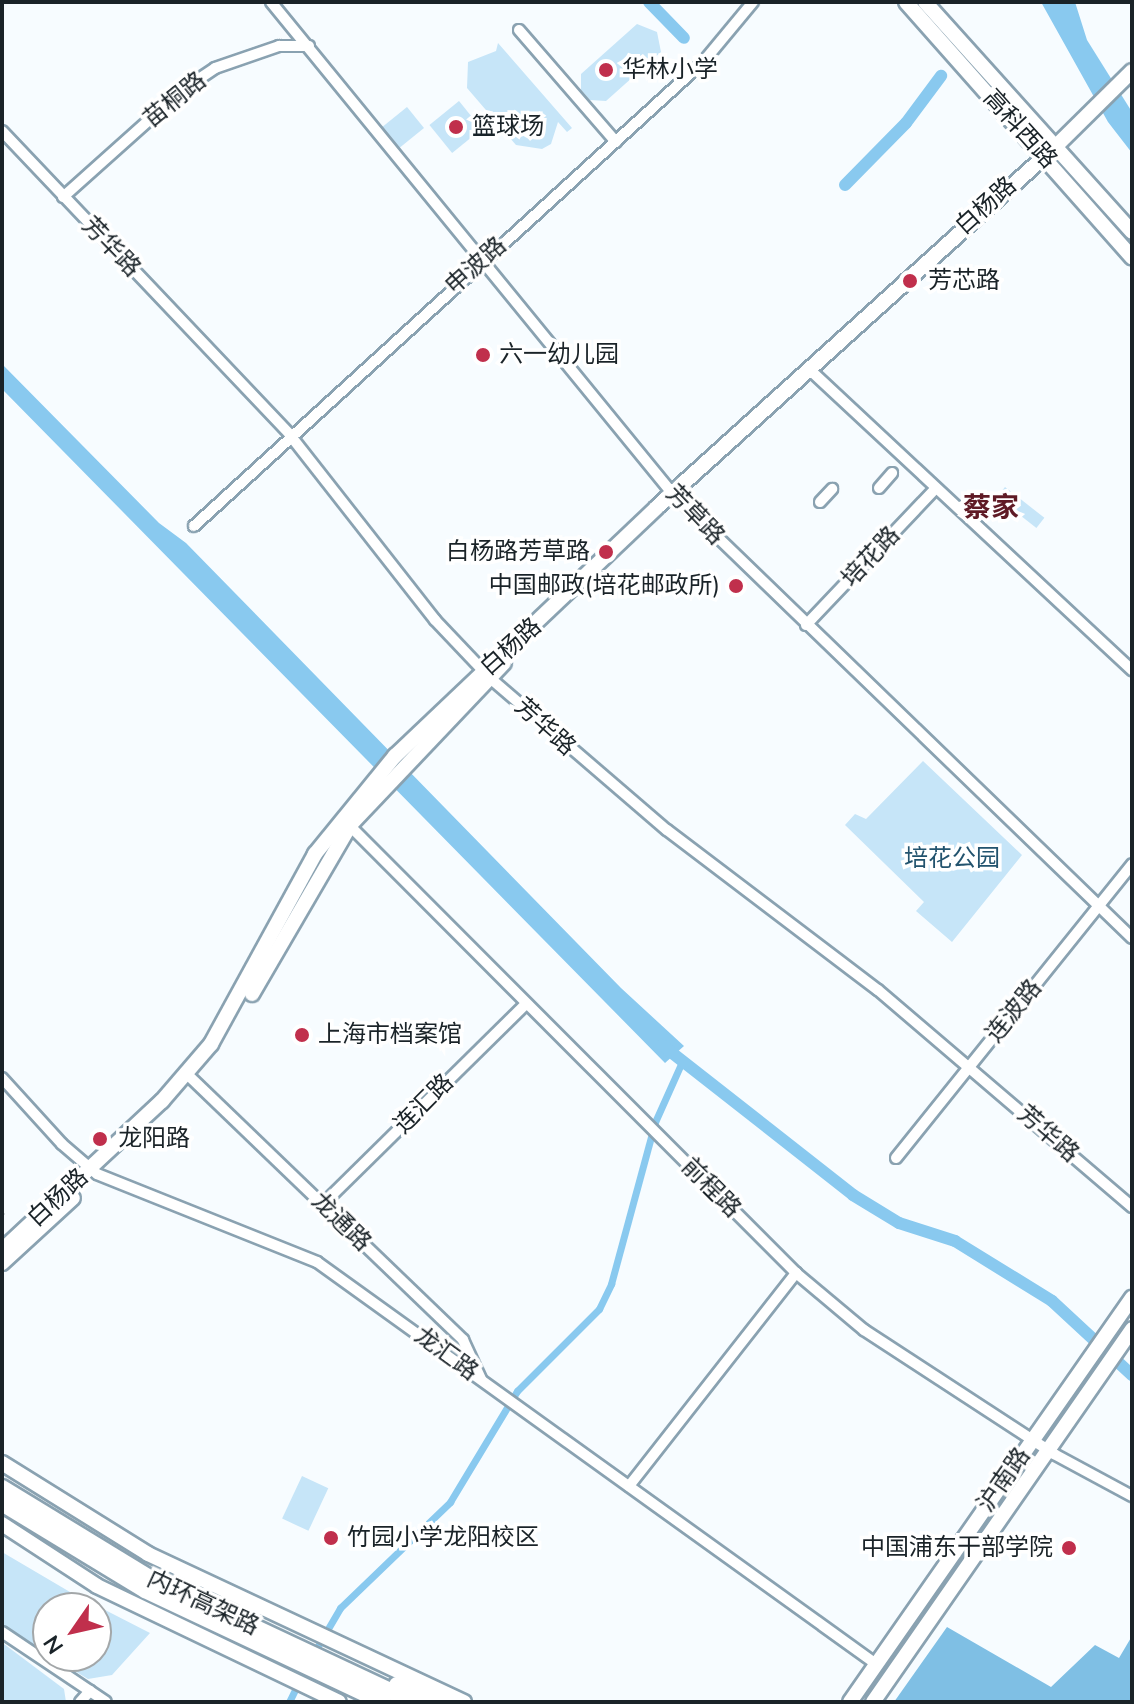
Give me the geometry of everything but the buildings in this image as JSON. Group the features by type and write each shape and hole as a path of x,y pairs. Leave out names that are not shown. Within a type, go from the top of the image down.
{"highway":[{"name":"内环高架路","path":"2,1488 59,1535 213,1609 297,1654 413,1702"},
{"name":"内环高架路","path":"2,1503 145,1590 271,1650 297,1654"},
{"name":"内环高架路","path":"325,1667 383,1702"},
{"path":"325,1667 364,1702"},
{"path":"325,1667 449,1702"}],"main road":[{"name":"高科西路","path":"906,2 1049,154 1132,232"},
{"name":"高科西路","path":"925,2 1132,257"},
{"name":"白杨路","path":"2,1263 190,1078 232,1012 297,886 346,821 399,760 675,496 1049,154 1132,71"},
{"name":"白杨路","path":"2,1250 94,1171"},
{"name":"沪南路","path":"850,1702 1132,1298"},
{"name":"沪南路","path":"873,1702 1132,1329"},
{"path":"2,1463 297,1654"},
{"path":"2,1524 97,1586 297,1654 325,1667 464,1702"},
{"path":"325,1667 339,1702"}],"street":[{"name":"芳草路","path":"271,2 675,496 1132,938"},
{"name":"申波路","path":"194,526 290,435 713,52 753,2"},
{"path":"519,30 616,142"},
{"name":"苗桐路","path":"63,197 184,89 215,68 279,46 309,46"},
{"name":"芳华路","path":"2,131 290,435 435,620 486,674 631,801 969,1066 1132,1207"},
{"path":"812,372 1132,670"},
{"path":"879,488 892,473"},
{"path":"820,502 832,489"},
{"name":"培花路","path":"806,625 935,489"},
{"name":"前程路","path":"346,821 796,1273 864,1330 1047,1449 1132,1496"},
{"name":"连波路","path":"896,1158 1132,864"},
{"name":"连汇路","path":"323,1204 526,1004"},
{"name":"龙汇路","path":"2,1078 94,1171 307,1257 876,1664"},
{"name":"龙通路","path":"190,1078 463,1340 481,1379"},
{"path":"629,1486 796,1273"},
{"path":"2,1632 106,1702"},
{"path":"80,1702 90,1691"}],"green space":[{"path":"637,24 657,32 661,52 606,101 590,100 581,90 581,74"},
{"path":"498,43 572,128 567,132 558,122 551,144 542,149 516,145 467,88 468,62 496,51"},
{"name":"篮球场","path":"459,101 482,129 452,153 429,125"},
{"path":"407,107 424,128 398,149 381,128"},
{"path":"1005,487 1044,518 1036,528 997,497"},
{"name":"培花公园","path":"923,761 1022,855 952,942 916,911 924,902 845,825 855,814 866,819"},
{"path":"302,1476 328,1488 308,1531 282,1519"},
{"path":"2,1552 70,1592 32,1592 32,1644 2,1626"},
{"path":"112,1614 150,1633 112,1675 88,1679 76,1672 112,1672"},
{"path":"4,1644 32,1665 32,1672 41,1672 64,1689 66,1702 2,1702"}],"shaded area":[{"path":"1041,2 1075,2 1087,40 1132,112 1132,153 1108,122"},
{"path":"2,364 159,523 186,543 621,988 684,1046 665,1063 2,389"},
{"path":"947,1627 1051,1687 1095,1645 1119,1658 1132,1636 1132,1702 894,1702"}],"waterway":[{"path":"649,2 684,38"},
{"path":"845,185 906,123 941,76"},
{"path":"662,1045 853,1195 899,1223 955,1241 1052,1301 1132,1375"},
{"path":"312,1656 340,1608 450,1502 517,1391 599,1309 611,1284 655,1122 681,1064"},
{"path":"289,1702 306,1667"}],"place":[{"name":"华林小学","path":"606,70"},
{"name":"篮球场","path":"456,127"},
{"name":"芳芯路","path":"910,281"},
{"name":"六一幼儿园","path":"483,355"},
{"name":"白杨路芳草路","path":"606,552"},
{"name":"中国邮政(培花邮政所)","path":"736,586"},
{"name":"上海市档案馆","path":"302,1035"},
{"name":"龙阳路","path":"100,1139"},
{"name":"竹园小学龙阳校区","path":"331,1538"},
{"name":"中国浦东干部学院","path":"1069,1548"}],"district":[{"name":"蔡家","path":"991,508"}]}
